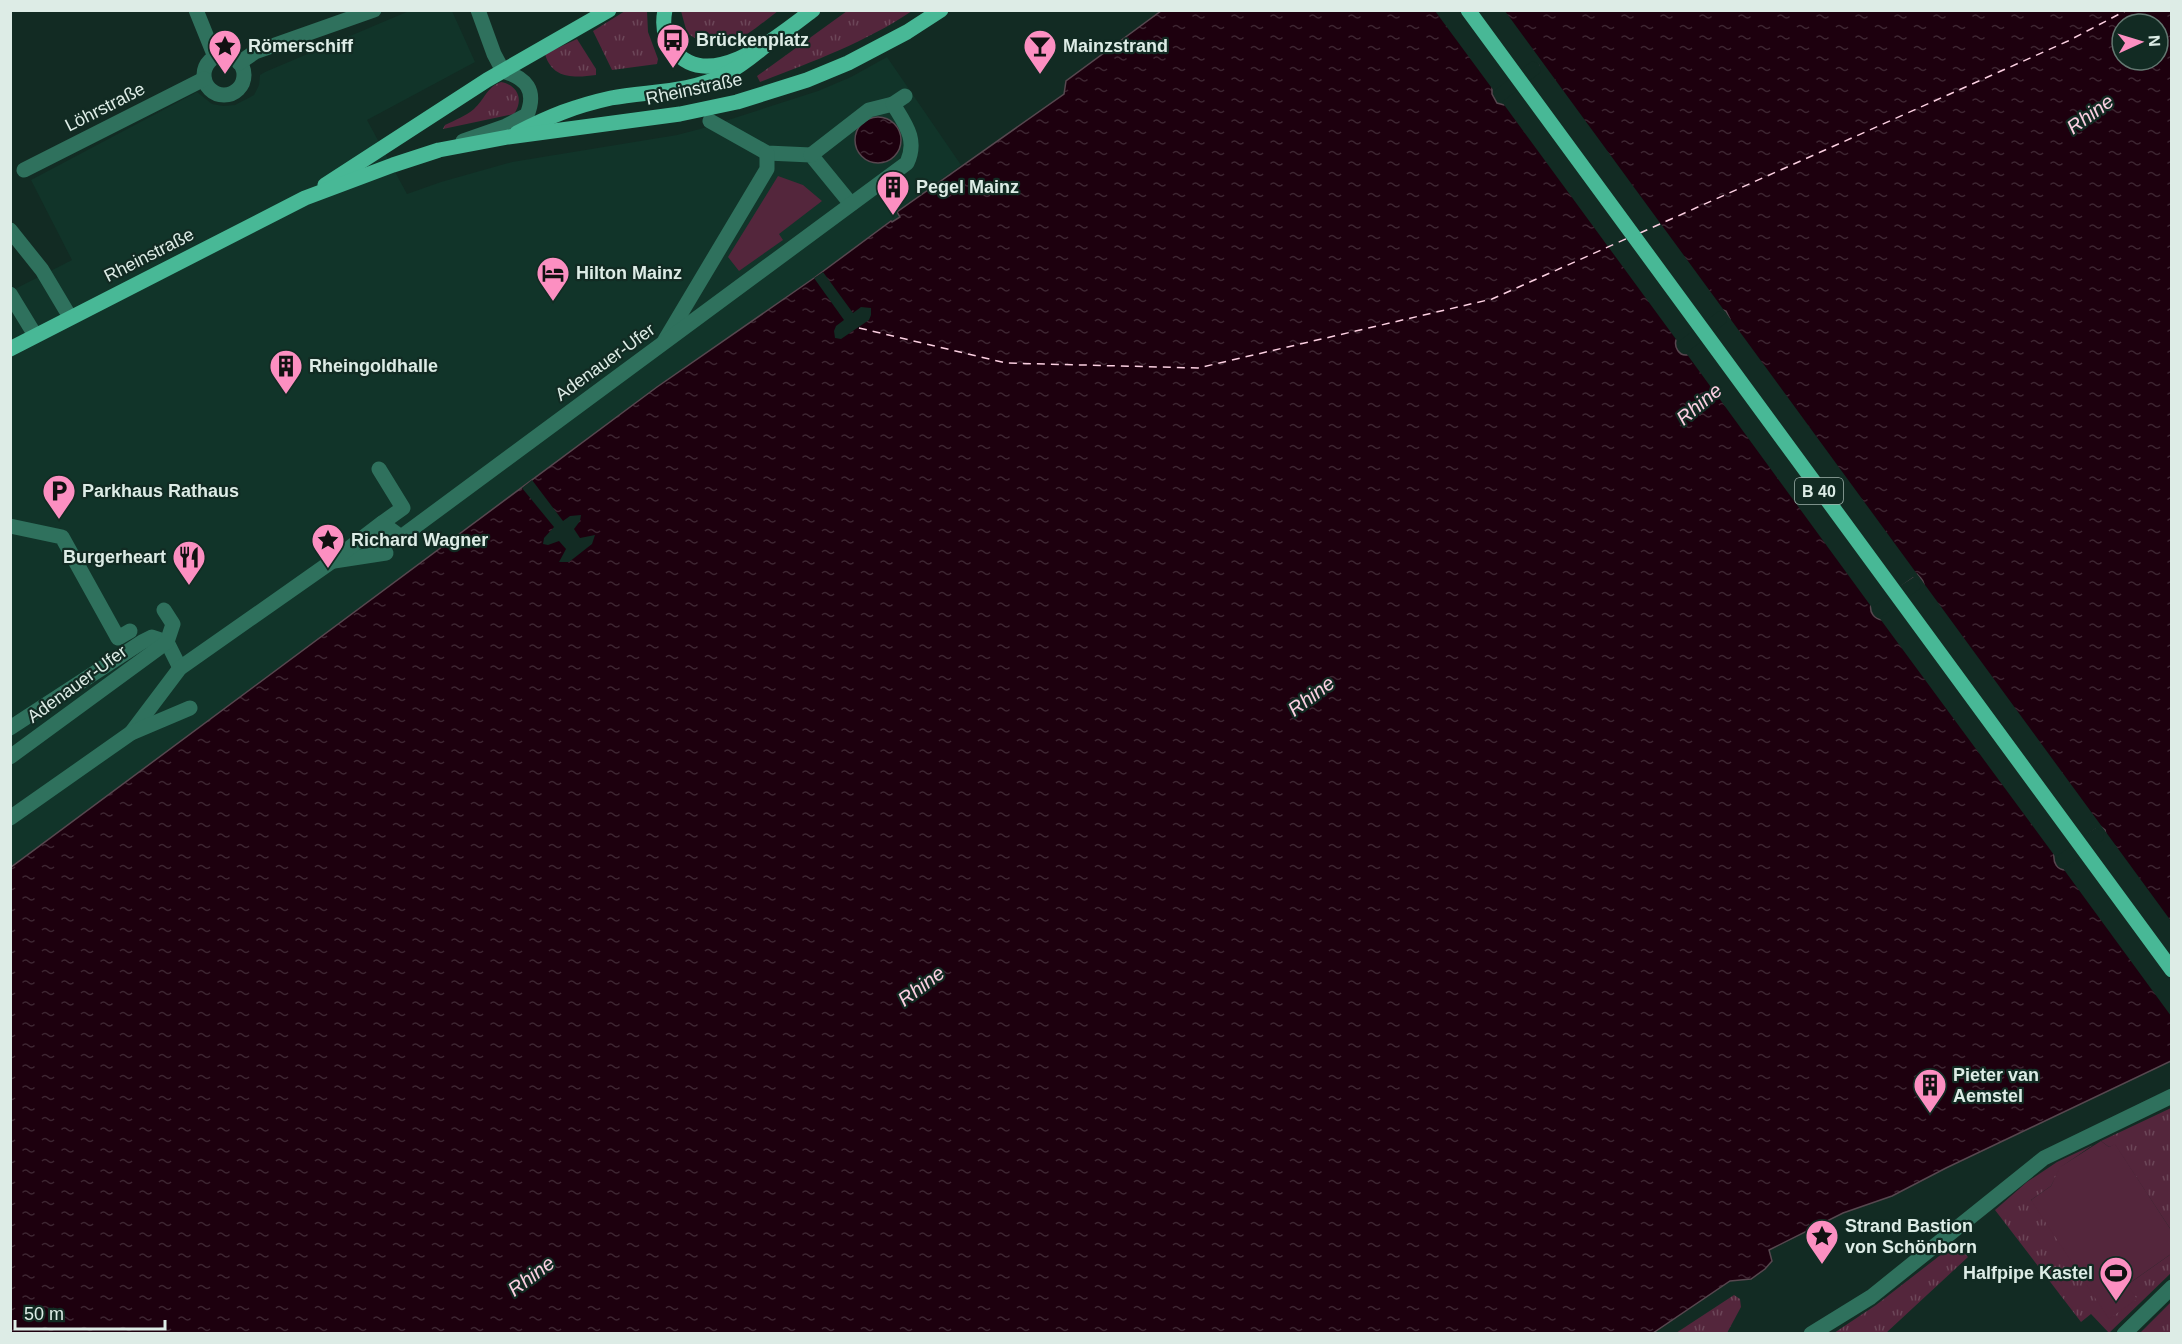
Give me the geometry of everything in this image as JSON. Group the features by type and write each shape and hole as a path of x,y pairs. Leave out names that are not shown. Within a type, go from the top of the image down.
{"main road":[{"name":"Rheinstraße","path":"10,349 305,198 503,70 609,10"},
{"name":"Rheinstraße","path":"665,10 664,28 670,46 677,54 693,64 714,66 765,46 813,10"},
{"name":"Rheinstraße","path":"305,198 439,150 508,137 680,114 737,102 807,80 848,63 907,32 941,10"},
{"name":"B 40","path":"1468,10 2172,970"},
{"path":"508,137 556,113 585,104 711,81 734,69 765,46"}],"street":[{"path":"196,10 215,57"},
{"path":"239,63 255,52 374,10"},
{"path":"478,10 494,54 503,70"},
{"path":"228,56 239,63 243,81 240,87 229,94 216,93 211,90 204,78 206,66 215,57 228,56"},
{"name":"Rheinstraße","path":"439,150 506,126 527,115 531,100 529,87 519,76 503,70"},
{"name":"Löhrstraße","path":"24,170 204,78"},
{"name":"Adenauer-Ufer","path":"382,523 401,537 907,163 911,153 911,135 899,100 869,110 811,155"},
{"path":"710,121 766,153 811,155 851,204"},
{"path":"662,345 767,169 766,153"},
{"path":"10,230 42,270 70,317"},
{"path":"10,294 35,335"},
{"path":"131,733 180,668 332,562 403,508 379,469"},
{"path":"10,526 62,537 118,638 130,631"},
{"path":"332,562 386,553"},
{"path":"164,610 173,624 167,642 180,668"},
{"name":"Adenauer-Ufer","path":"10,728 142,642 152,637 167,642"},
{"name":"Adenauer-Ufer","path":"10,757 167,642"},
{"path":"10,818 131,733 190,708"},
{"path":"1811,1334 1871,1297 2044,1158 2172,1096"},
{"path":"2124,1334 2172,1287"}],"shaded area":[{"path":"409,11 452,11 475,62 367,120 407,194 512,162 677,135 700,129 818,91 851,77 887,57 961,165 897,212 900,216 892,223 890,221 814,278 657,387 11,868 11,291 72,260 31,180 197,92 212,104 235,105 254,95 259,85 260,75 265,72"}],"green space":[{"path":"681,10 778,11 741,38 725,45 713,46 687,33"},
{"path":"625,11 647,11 648,32 658,59 657,64 612,70 593,31"},
{"path":"847,11 912,11 857,42 760,82 757,76"},
{"path":"577,39 596,69 596,75 565,75 558,72 548,62 545,54"},
{"path":"501,82 512,86 518,94 519,104 514,114 443,129 445,125 474,109 496,84"},
{"path":"778,176 803,185 822,201 779,234 783,240 739,271 728,257"},
{"path":"2171,1108 2171,1230 2115,1145 2109,1147 2101,1141"},
{"path":"2101,1141 2109,1147 2115,1144 2171,1230 2171,1254 2127,1285 2137,1299 2109,1319 2031,1200 2051,1186 2060,1167"},
{"path":"2093,1145 2061,1167 2051,1186 2031,1200 2127,1285 2171,1254 2171,1273 2109,1333 2091,1314 2081,1322 1995,1210 2027,1182 2057,1162"},
{"path":"1956,1243 1968,1257 1886,1333 1834,1333 1876,1305"},
{"path":"1734,1295 1740,1299 1741,1307 1727,1333 1676,1333"},
{"path":"2171,1302 2171,1333 2140,1333"}],"water":[{"name":"Rhine","path":"1161,11 2171,11 2171,1061 1892,1196 1843,1213 1769,1250 1772,1261 1765,1269 1751,1279 1730,1281 1653,1333 11,1333 10,868 657,387 814,278 891,221 900,217 897,212 1064,94 1066,81","holes":["1533,58 1538,60 1544,74 1504,105 1497,103 1492,94 1492,88","1718,308 1726,311 1730,319 1729,324 1687,355 1682,354 1678,350 1676,340","1917,574 1923,581 1924,590 1882,620 1874,617 1871,604","2099,825 2105,830 2107,840 2066,870 2058,867 2054,854"]},
{"path":"878,117 894,124 901,140 894,156 878,163 862,156 855,140 862,124"}],"pier":[{"path":"1435,11 1505,11 2171,921 2171,1016 2062,867 2104,839 2103,831 2096,828 2057,856 2057,859 1878,616 1881,617 1921,588 1919,580 1913,577 1873,606 1873,609 1686,353 1727,322 1725,315 1719,311 1678,342 1502,102 1541,72 1539,64 1532,61 1494,91"},
{"path":"823,272 853,313 861,307 871,308 869,320 841,339 835,338 834,331 836,326 844,320 814,278"},
{"path":"532,480 563,521 570,516 581,515 574,529 580,538 595,535 592,544 569,562 559,562 566,549 559,541 548,545 543,544 544,538 554,527 522,488"}],"ferry route":[{"path":"1640,233 2068,41 2127,10"},
{"path":"859,328 1006,363 1198,368 1492,299 1628,238"}],"place":[{"name":"Brückenplatz","path":"673,69"},
{"name":"Römerschiff","path":"225,75"},
{"name":"Mainzstrand","path":"1040,75"},
{"name":"Pegel Mainz","path":"893,216"},
{"name":"Hilton Mainz","path":"553,302"},
{"name":"Rheingoldhalle","path":"286,395"},
{"name":"Parkhaus Rathaus","path":"59,520"},
{"name":"Richard Wagner","path":"328,569"},
{"name":"Burgerheart","path":"189,586"},
{"name":"Pieter van Aemstel","path":"1930,1114"},
{"name":"Strand Bastion von Schönborn","path":"1822,1265"},
{"name":"Halfpipe Kastel","path":"2116,1302"}]}
